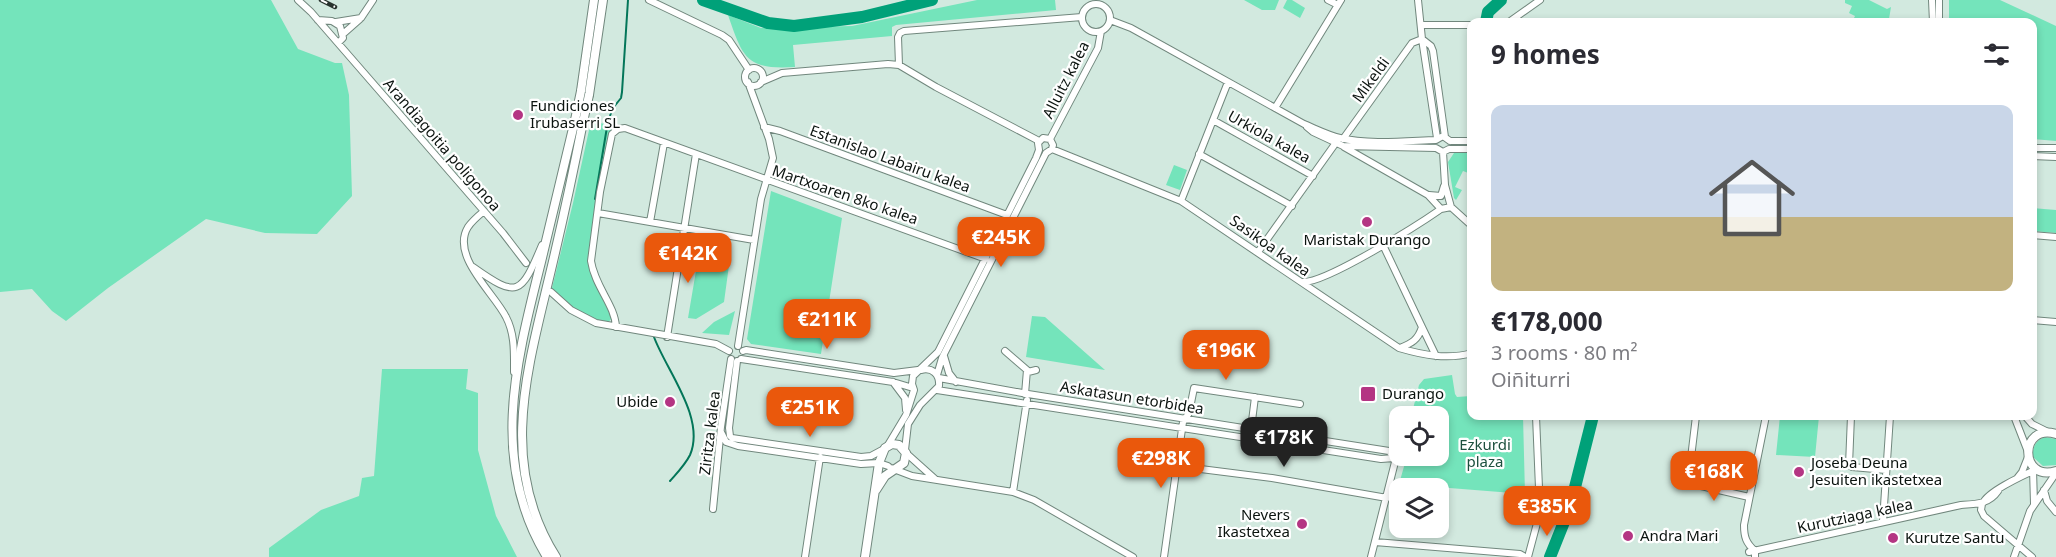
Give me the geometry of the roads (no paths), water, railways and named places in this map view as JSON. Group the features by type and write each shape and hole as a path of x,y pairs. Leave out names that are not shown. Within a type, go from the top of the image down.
{"main road":[{"path":"585,93 594,0"},
{"path":"556,557 546,542 533,509 524,476 521,429 532,353 603,0"},
{"path":"547,557 525,512 512,452 514,381 548,231 579,121"},
{"path":"2052,433 2036,436 2029,446 2032,463 2047,473 2056,472"},
{"path":"866,557 876,485 888,460 899,445 906,451 904,463 888,460"},
{"path":"876,485 881,480 888,460"}],"street":[{"name":"Arandiagoitia poligonoa","path":"298,0 484,211 526,263"},
{"path":"338,43 343,34 361,18 373,0"},
{"path":"649,0 722,35 729,40 749,70"},
{"path":"1084,0 1089,6"},
{"path":"1275,108 1339,3 1328,0"},
{"path":"1418,0 1436,148"},
{"path":"1515,18 1540,0"},
{"path":"1932,0 1933,18"},
{"path":"1939,0 1939,18"},
{"path":"1098,4 1106,8 1110,20 1101,31 1089,31 1083,25 1084,10 1089,6 1098,4"},
{"path":"899,65 898,37 904,31 1082,17"},
{"path":"318,20 336,22 361,18"},
{"path":"1110,20 1131,28 1305,124 1343,139 1467,141"},
{"path":"336,22 343,34"},
{"path":"1421,25 1467,25"},
{"name":"Alluitz kalea","path":"1050,139 1098,48 1101,31"},
{"path":"1422,39 1431,46 1433,51 1449,149"},
{"name":"Mikeldi","path":"1343,139 1412,43 1422,39"},
{"path":"738,355 754,240 766,180 773,158 746,75 749,70 754,68 782,73 899,65 1039,141"},
{"path":"755,101 759,83 763,77 759,70"},
{"path":"748,82 751,85 759,83 782,73"},
{"path":"1181,201 1228,82"},
{"name":"Urkiola kalea","path":"1213,120 1313,176"},
{"path":"1305,124 1313,132 1428,195 1441,209"},
{"name":"Martxoaren 8ko kalea","path":"598,213 612,134 618,129 626,128 986,260"},
{"name":"Estanislao Labairu kalea","path":"764,128 780,131 1007,215"},
{"path":"935,478 906,451 908,424 914,413 934,392 944,355 1046,153 1052,149 1050,139 1039,141"},
{"path":"888,460 906,416 913,389 913,376 938,352 1039,150 1039,141"},
{"path":"650,222 664,143"},
{"path":"1258,252 1335,144"},
{"path":"1343,147 1436,148 1443,152"},
{"path":"2037,148 2056,148"},
{"name":"Sasikoa kalea","path":"1052,149 1181,201 1399,348 1436,356 1467,353"},
{"path":"1443,152 1449,149 1467,149"},
{"path":"1039,150 1046,153"},
{"path":"1443,152 1444,185 1451,207 1467,221"},
{"path":"667,337 696,154"},
{"path":"1199,154 1292,206"},
{"path":"2037,156 2056,157"},
{"path":"1428,195 1441,196 1444,185"},
{"path":"1301,282 1316,280 1383,245 1441,209 1451,207"},
{"path":"484,211 468,226 464,235 465,250 480,281 501,307 511,328 514,347 514,381"},
{"path":"616,327 616,315 604,298 591,261 598,213 754,240"},
{"path":"473,267 499,285 507,288 516,287 524,283 530,274 548,231"},
{"path":"2037,235 2056,237"},
{"path":"1383,245 1436,356"},
{"path":"1316,280 1317,293"},
{"path":"551,292 571,310 583,317 616,327 716,344 729,351 733,347 738,355 893,382 913,389 924,396 934,392"},
{"path":"2037,320 2056,322"},
{"path":"1399,348 1412,343 1419,336 1422,327"},
{"path":"738,355 746,350 894,372 928,369 938,377"},
{"path":"1005,351 1028,372"},
{"name":"Ziritza kalea","path":"713,509 721,432 738,355"},
{"name":"Ziritza kalea","path":"738,355 729,433 732,438 739,441 861,458 871,456 888,460"},
{"path":"944,355 949,372 956,382"},
{"path":"1028,372 1036,370"},
{"path":"1013,492 1027,403 1028,372"},
{"name":"Askatasun etorbidea","path":"938,377 1027,394 1389,451"},
{"path":"893,382 904,398 906,416"},
{"path":"1163,555 1182,428 1190,413 1194,388 1300,404"},
{"name":"Askatasun etorbidea","path":"934,392 1027,403 1389,460"},
{"path":"1251,429 1255,397"},
{"path":"1375,542 1520,554 1527,557 1540,512 1536,420"},
{"path":"1696,420 1688,483 1749,497"},
{"path":"1753,553 1744,532 1765,420"},
{"path":"1851,420 1849,465 1886,470"},
{"path":"1883,521 1890,420"},
{"path":"2016,420 2032,463 2034,504"},
{"path":"2028,420 2032,424 2052,433"},
{"path":"721,432 730,445 861,464 888,460 912,476 1013,492 1034,501 1133,557"},
{"path":"805,557 820,458"},
{"path":"2018,477 2032,463"},
{"path":"2032,463 2018,477 1998,491 1994,497 1982,504 1984,516 2032,557"},
{"path":"861,464 872,471 876,485"},
{"path":"1177,465 1272,478 1387,498"},
{"path":"1371,557 1394,466"},
{"path":"2014,557 2029,512 2056,472"},
{"path":"2044,490 2047,501 2056,512"},
{"name":"Kurutziaga kalea","path":"1753,553 1883,521 1982,504"},
{"path":"1966,505 1982,511"}],"waterway":[{"path":"595,199 608,121 622,92 628,0"},
{"path":"703,0 768,23 794,26 862,17 932,0"},
{"path":"1487,18 1488,12 1501,0"},
{"path":"654,337 682,394 693,426 694,441 690,455 670,481"},
{"path":"1550,557 1570,507 1592,420"}],"railway":[{"path":"321,0 335,7"}],"place":[{"name":"Fundiciones Irubaserri SL","path":"518,115"},
{"name":"Maristak Durango","path":"1367,222"},
{"name":"Durango","path":"1368,394"},
{"name":"Ubide","path":"670,402"},
{"name":"Joseba Deuna Jesuiten ikastetxea","path":"1799,472"},
{"name":"Nevers Ikastetxea","path":"1302,524"},
{"name":"Andra Mari","path":"1628,536"},
{"name":"Kurutze Santu","path":"1893,538"}],"park label":[{"name":"Ezkurdi plaza","path":"1485,454"}]}
